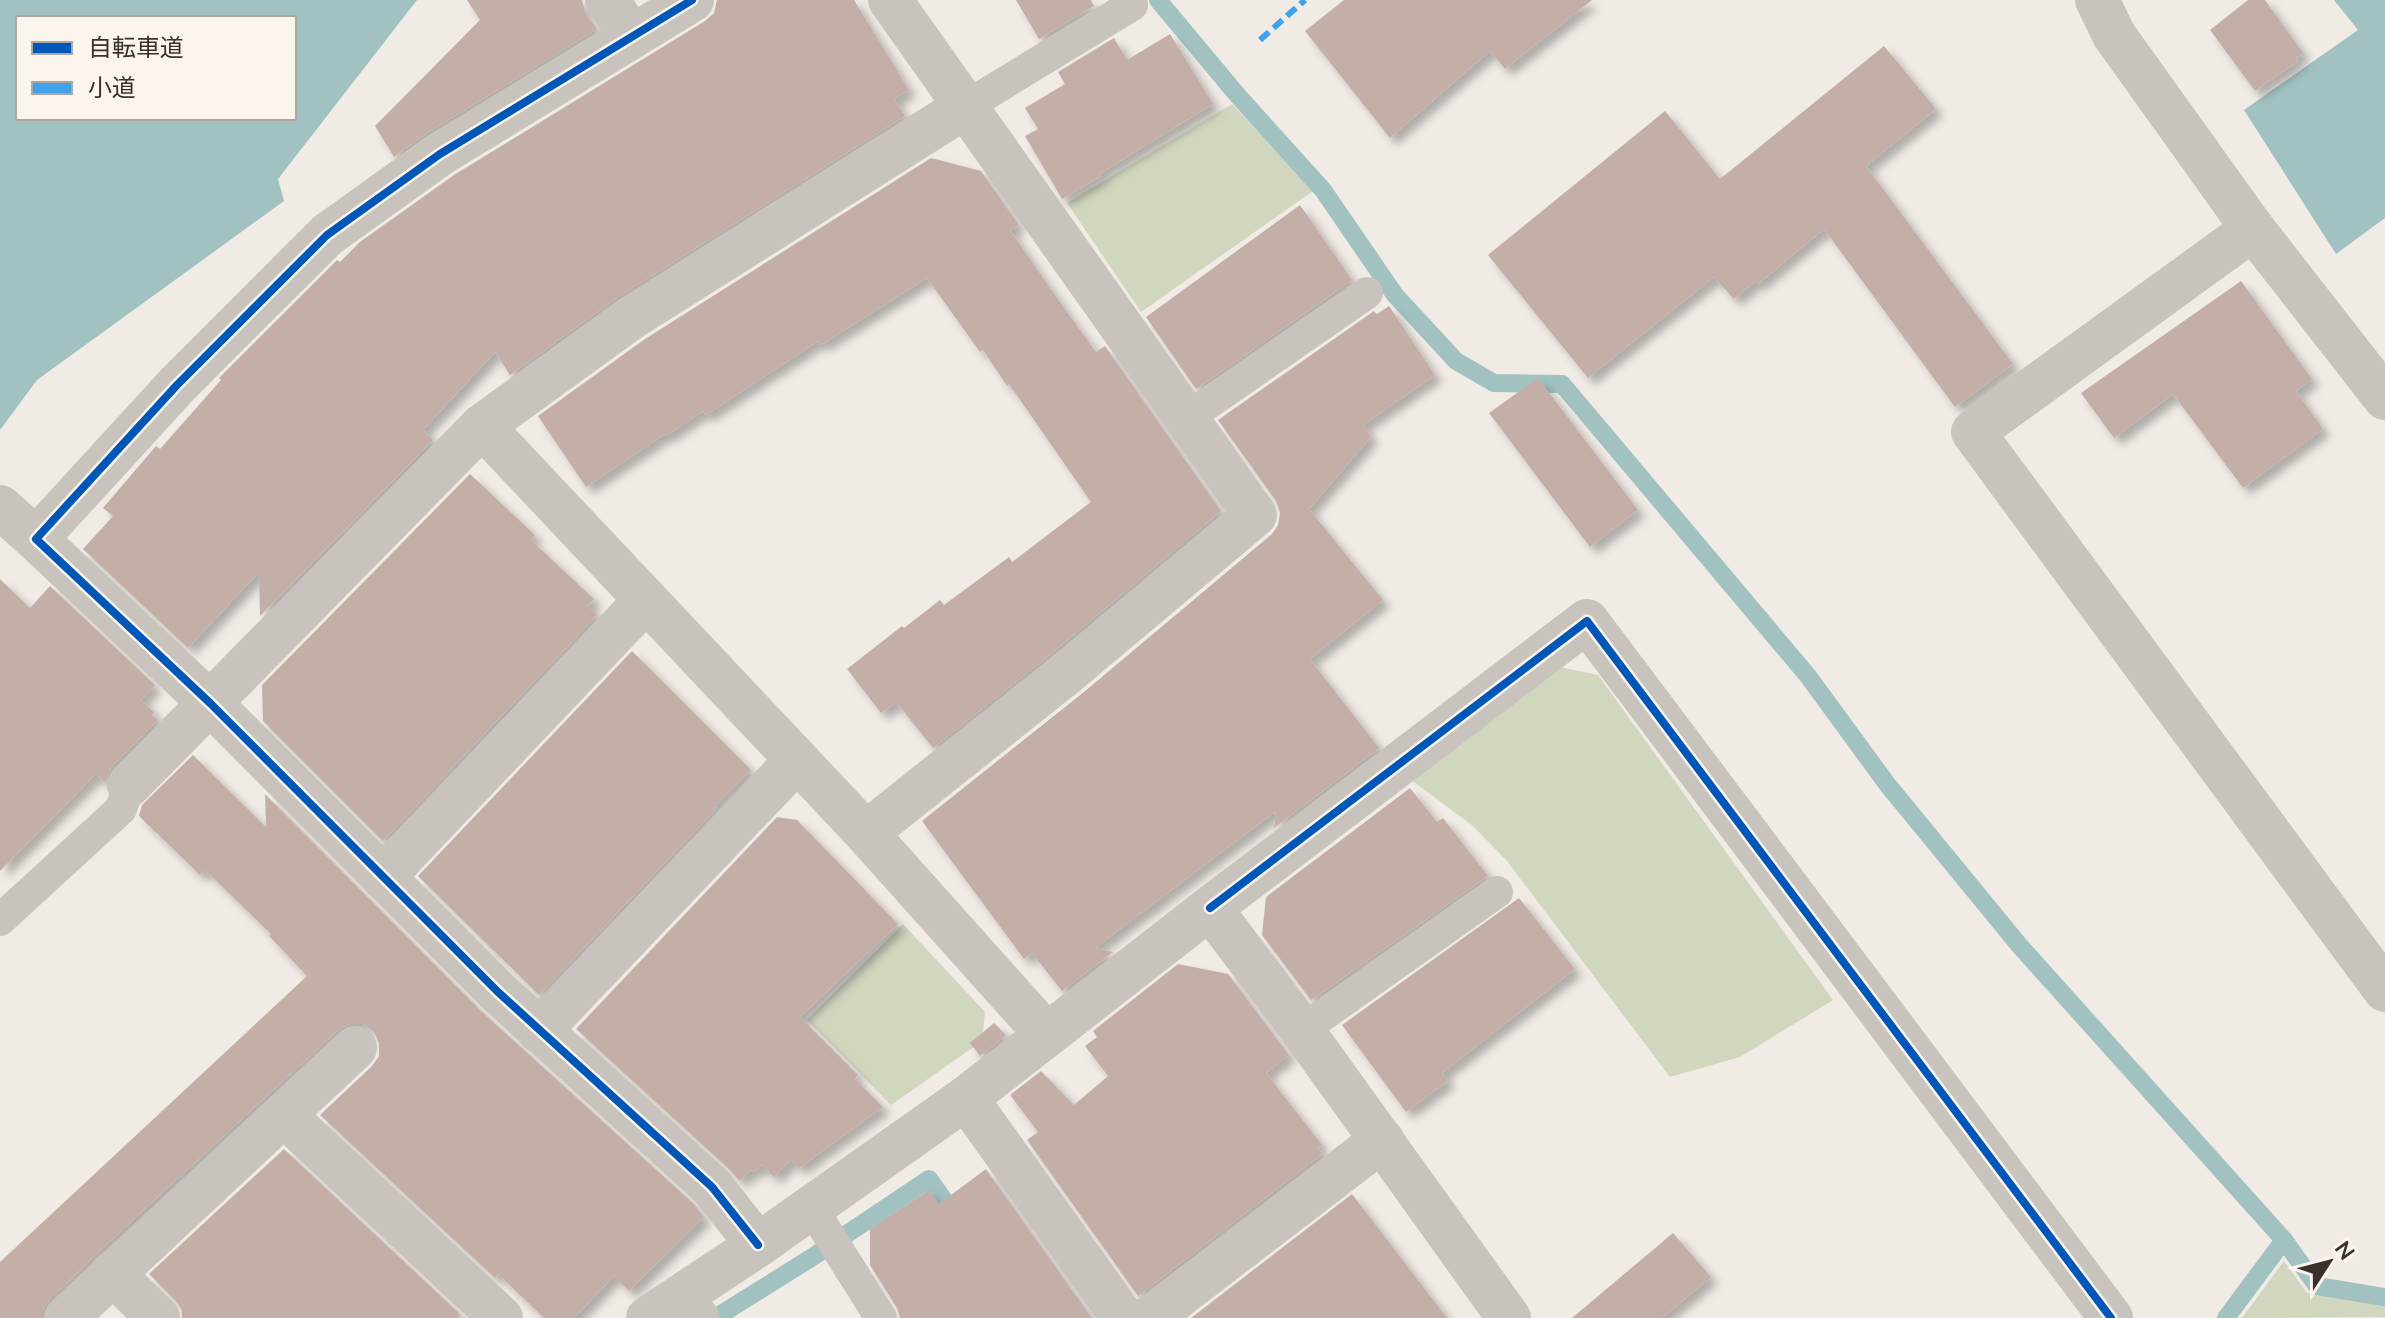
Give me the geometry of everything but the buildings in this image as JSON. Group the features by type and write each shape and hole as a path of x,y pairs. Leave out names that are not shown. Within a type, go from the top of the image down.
{"street":[{"path":"607,0 632,36"},
{"path":"36,539 177,385 327,235 440,154 692,0"},
{"path":"866,833 1068,672 1255,515 890,0"},
{"path":"2097,0 2114,35 2253,229 2385,398"},
{"path":"129,785 482,426 631,318 965,107"},
{"path":"2253,229 1973,432 2385,990"},
{"path":"482,426 866,833 1046,1034"},
{"path":"0,507 210,703 539,1031 712,1187 758,1245"},
{"path":"383,877 646,600"},
{"path":"648,1318 695,1305 758,1245 966,1098 1587,621 2111,1318"},
{"path":"539,1031 797,760"},
{"path":"1210,908 1302,1030 1509,1318"},
{"path":"66,1318 355,1048"},
{"path":"966,1098 1123,1318"},
{"path":"284,1115 501,1318"},
{"path":"1150,1318 1382,1140"},
{"path":"112,1273 158,1318"}],"lane":[{"path":"965,107 1132,5"},
{"path":"1187,418 1367,293"},
{"path":"0,920 121,809 129,785"},
{"path":"1302,1030 1497,892"},
{"path":"811,1207 881,1318"}],"green space":[{"path":"1232,104 1313,191 1141,312 1067,203"},
{"path":"1555,666 1598,675 1833,1000 1740,1057 1670,1077 1507,861 1473,826 1410,779"},
{"path":"903,924 985,1012 982,1041 891,1105 807,1020"},
{"path":"2284,1261 2307,1293 2385,1304 2385,1317 2242,1318"}],"water":[{"path":"0,0 417,0 278,179 284,201 37,380 0,430"},
{"path":"2334,0 2385,0 2385,218 2336,254 2244,110 2358,30"}],"waterway":[{"path":"1158,0 1239,97 1323,190 1395,295 1456,361 1494,383 1562,384 1808,676 1887,784 2019,945 2284,1240 2317,1286 2385,1297"},
{"path":"715,1318 929,1179 958,1220"},
{"path":"2226,1318 2284,1240"}],"marked path":[{"path":"1260,40 1305,0"}],"cycle path":[{"path":"692,0 440,154 327,235 177,385 36,539 210,703 498,992 712,1187 758,1245"},
{"path":"1210,908 1587,621 2111,1318"}]}
